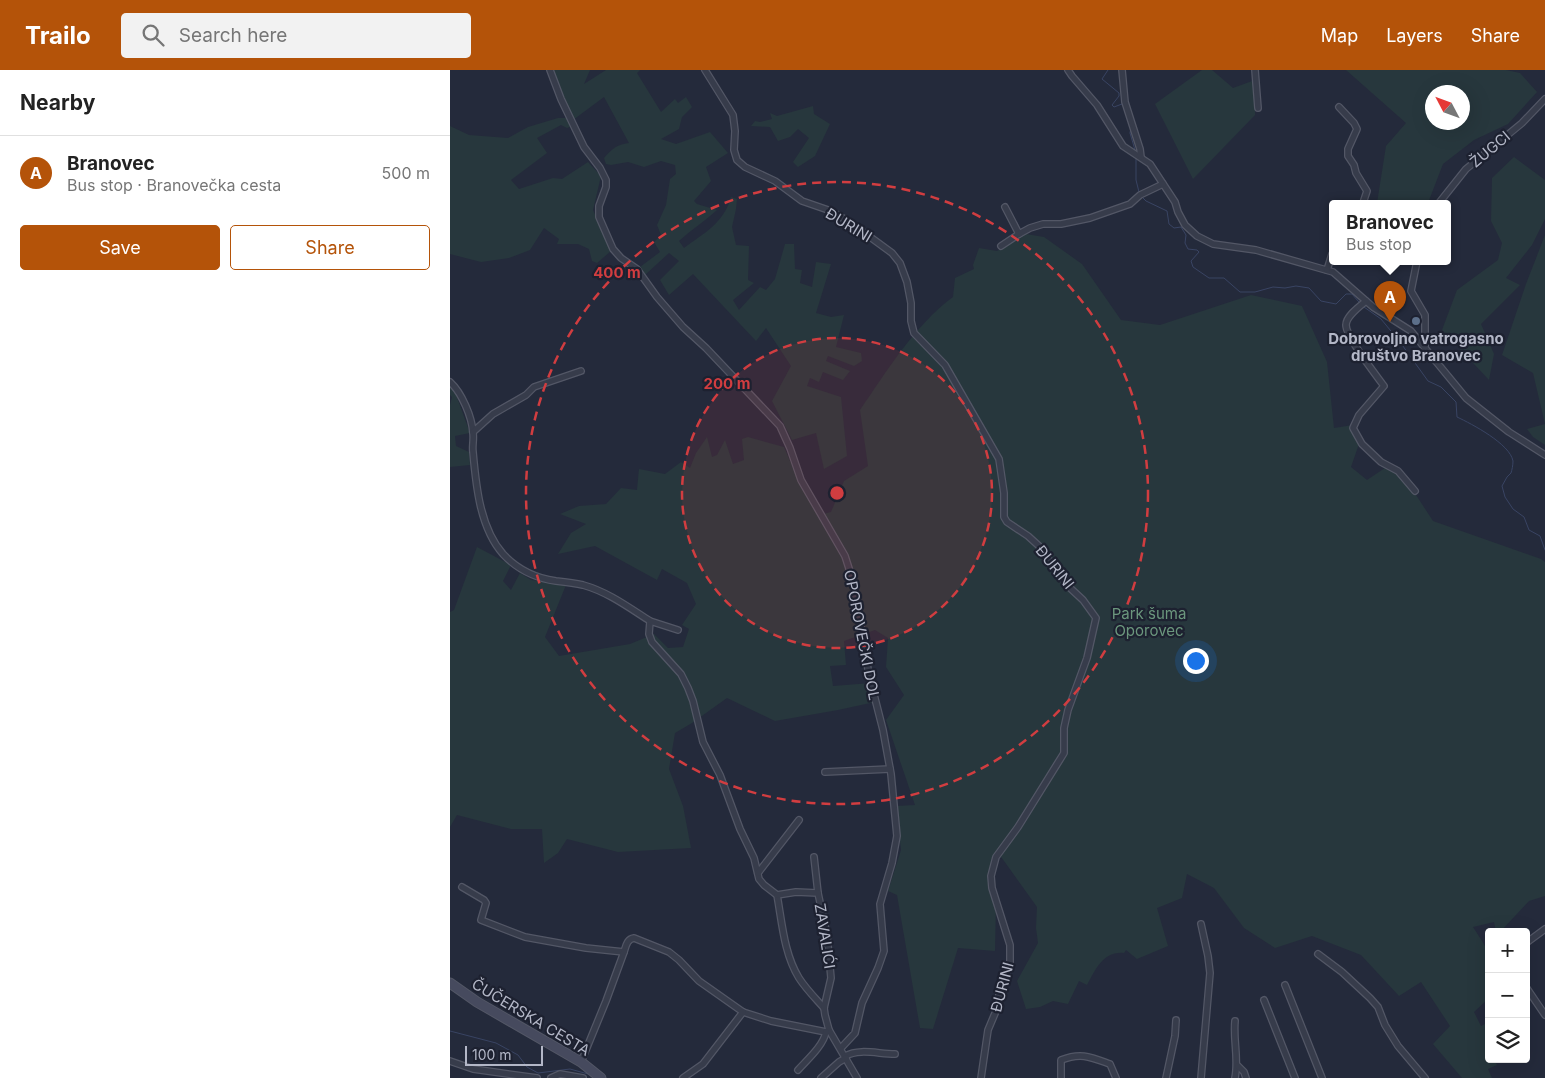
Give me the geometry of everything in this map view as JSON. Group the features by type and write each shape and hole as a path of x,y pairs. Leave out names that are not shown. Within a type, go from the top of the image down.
{"street":[{"name":"OPOROVEČKI DOL","path":"550,70 561,99 584,147 600,168 606,180 606,187 599,206 599,217 613,249 621,258 637,269 657,297 683,327 706,348 780,426 801,480 845,556 853,581 869,674 890,769 897,836 892,863 880,904 884,951 862,1004 855,1032 841,1048"},
{"name":"ĐURINI","path":"705,70 733,115 736,131 734,150 737,160 745,167 775,182 802,201 831,211 852,223 892,253 900,264 907,282 914,333 945,365 999,459 1004,493 1004,517 1007,522 1039,546 1070,587 1084,600 1096,618 1087,658 1068,710 1064,728 1064,753 996,857 991,876 992,888 1011,953 1010,963 997,1001 996,1011 988,1030 981,1078"},
{"path":"1068,70 1097,105 1123,146 1150,164 1176,202 1178,212 1185,225 1196,236 1213,244 1256,250 1327,270 1340,276 1366,301 1411,332 1466,398 1509,432 1545,454"},
{"path":"1122,70 1125,102 1140,149 1138,156"},
{"path":"1255,70 1258,108"},
{"name":"ŽUGCI","path":"1441,200 1466,169 1522,123 1545,99"},
{"path":"1339,107 1357,129 1348,149 1348,156 1367,191 1364,200"},
{"path":"1001,246 1019,234 1042,224 1061,224 1090,218 1130,204 1140,194 1163,184"},
{"path":"1005,207 1019,234"},
{"path":"1327,270 1329,264"},
{"path":"1416,265 1411,291 1425,315 1425,349"},
{"path":"1366,301 1354,312 1346,323 1346,327 1355,344 1384,386 1359,415 1353,428 1362,444 1381,462 1398,471 1415,491"},
{"path":"473,432 492,414 526,396 534,387 581,371"},
{"path":"450,382 464,401 473,432 474,460 479,497 486,524 494,542 504,554 525,572 535,577 582,585 609,595 650,621 678,630"},
{"path":"650,621 649,634 652,642 681,674 688,688 703,742 720,775 740,829 754,858 759,879 777,895 786,944 795,971 804,985 824,1008 828,1031 841,1048 858,1078"},
{"path":"825,772 890,769"},
{"path":"758,873 799,820"},
{"name":"ZAVALIĆI","path":"814,857 818,893 827,935 831,978 824,1008"},
{"path":"462,887 486,903 481,920 524,937 586,948 624,952"},
{"name":"ZAVALIĆI","path":"777,895 796,892 818,893"},
{"path":"1200,924 1210,973 1201,1078"},
{"path":"1530,941 1545,929"},
{"path":"581,1062 606,1001 627,942 634,938 669,952 699,981 743,1012 771,1021 828,1031"},
{"path":"1318,954 1342,972 1378,1007 1385,1025 1398,1046 1425,1078"},
{"name":"ČUČERSKA CESTA","path":"450,983 484,1006 581,1062 600,1076"},
{"path":"1285,985 1322,1078"},
{"path":"1530,993 1545,1015"},
{"path":"1264,1000 1295,1078"},
{"path":"683,1078 704,1064 743,1012"},
{"path":"1166,1078 1175,1036 1176,1020"},
{"path":"1235,1021 1234,1032 1238,1066 1235,1078"},
{"path":"798,1070 814,1053 828,1031"},
{"path":"821,1078 851,1053 895,1054"},
{"path":"1061,1078 1061,1060 1072,1055 1086,1055 1110,1064 1116,1078"},
{"path":"450,1061 473,1069 537,1078"},
{"path":"1238,1066 1244,1072 1246,1078"},
{"path":"551,1078 560,1074 583,1078"}],"green space":[{"path":"547,70 590,70 584,84 606,70 640,70 637,73 661,112 675,99 678,103 686,97 692,107 682,117 679,129 661,139 676,144 710,132 728,153 706,167 711,181 694,201 697,204 717,210 679,241 684,248 718,221 724,214 731,197 737,199 732,227 736,245 749,246 748,280 754,283 733,300 739,310 760,287 766,290 775,279 785,244 794,244 795,269 802,270 800,283 812,287 816,262 831,264 816,313 831,317 844,315 836,347 861,353 862,361 854,366 828,356 826,361 850,371 843,380 823,372 819,382 810,378 807,386 841,397 847,456 824,469 816,433 792,440 772,401 791,366 766,328 756,341 693,274 669,295 660,280 679,261 669,253 645,275 640,267 660,252 654,242 661,235 657,225 666,205 670,179 676,174 675,165 661,161 644,167 628,162 606,164 604,158 610,152 618,146 629,143 604,97 573,120"},
{"path":"1202,70 1212,70 1233,88 1255,80 1255,115 1193,179 1155,104"},
{"path":"1346,70 1506,70 1520,73 1537,92 1508,124 1474,140 1443,164 1429,200 1377,200 1386,146 1406,123"},
{"path":"813,106 814,114 830,124 815,156 798,167 793,162 809,138 798,129 790,137 778,141 770,127 751,126 755,121 760,122 772,119 770,113 777,116"},
{"path":"558,118 567,118 572,126 567,128 561,125 537,138 547,153 511,180 519,189 553,178 562,179 588,162 601,176 593,210 611,251 597,263 592,261 589,249 578,244 557,244 559,239 544,228 530,250 509,258 481,262 450,254 450,126 469,135 508,138 528,127"},
{"path":"1514,157 1545,180 1545,219 1532,245 1506,278 1520,285 1481,324 1494,354 1489,380 1442,330 1457,290 1498,260 1502,243 1491,221 1492,178"},
{"name":"Park šuma Oporovec","path":"1026,234 1044,237 1082,264 1121,320 1160,325 1251,295 1302,306 1327,362 1334,428 1353,425 1361,438 1351,467 1367,480 1385,468 1403,475 1433,521 1545,562 1545,896 1529,901 1504,928 1495,928 1494,922 1473,927 1485,946 1485,1002 1474,1012 1481,1026 1485,1024 1485,1063 1496,1063 1497,1065 1488,1069 1492,1078 1462,1078 1433,1044 1450,1026 1421,982 1399,996 1361,955 1312,936 1275,948 1244,928 1214,888 1187,874 1182,898 1157,908 1168,946 1137,959 1126,950 1124,953 1111,955 1101,962 1087,985 1079,981 1068,1004 1053,1001 1040,1007 1026,1009 1017,981 1038,943 1036,928 1037,907 999,854 994,873 996,903 995,951 958,948 933,1029 920,1028 897,895 888,891 901,850 896,806 915,805 886,720 904,695 886,667 888,638 875,630 844,641 846,665 830,666 833,686 871,683 875,702 775,721 727,698 675,733 669,769 683,806 691,848 618,852 567,839 558,853 544,863 542,829 511,829 457,815 450,827 450,612 454,610 477,547 511,565 503,581 511,590 520,573 531,580 566,585 545,637 559,656 630,644 654,634 668,648 683,647 689,629 682,625 696,604 687,583 662,569 657,580 595,546 558,554 571,533 586,524 560,514 579,506 606,504 621,488 637,490 639,469 665,474 681,462 690,468 696,453 707,437 712,457 717,455 725,440 733,464 744,460 742,439 748,437 784,447 798,479 819,515 831,512 844,481 868,466 860,410 914,335 926,321 953,297 955,278 974,269 973,265 979,248 997,251"},
{"path":"1545,235 1545,424 1533,373 1502,355"},
{"path":"450,387 455,392 470,433 455,436 456,446 469,452 470,465 450,467 450,405 452,397 450,395"},
{"path":"1545,424 1545,445 1533,437 1527,429"}],"waterway":[{"path":"1108,70 1102,79 1119,93 1119,96 1112,105 1114,107 1122,104"},
{"path":"1131,128 1130,133 1135,150"},
{"path":"1136,158 1136,180 1139,192"},
{"path":"1141,196 1146,201 1167,211 1169,224 1174,228 1181,227 1186,235 1185,243 1188,249 1199,252 1191,261 1193,267 1209,278 1224,278 1240,292 1255,292 1273,287 1285,288 1296,286 1309,288 1321,301 1336,304 1346,294 1352,294 1359,302"},
{"path":"1364,307 1381,319 1428,381 1441,387 1456,402 1457,417 1490,435 1505,448 1513,461 1511,473 1502,486 1505,497 1513,509 1524,517 1529,530 1540,536 1545,550"},
{"path":"450,1031 496,1043 518,1055 527,1067 538,1073 570,1069 588,1074"}],"place":[{"name":"Dobrovoljno vatrogasno društvo Branovec","path":"1416,321"},
{"name":"Branovec","path":"1390,322"}]}
